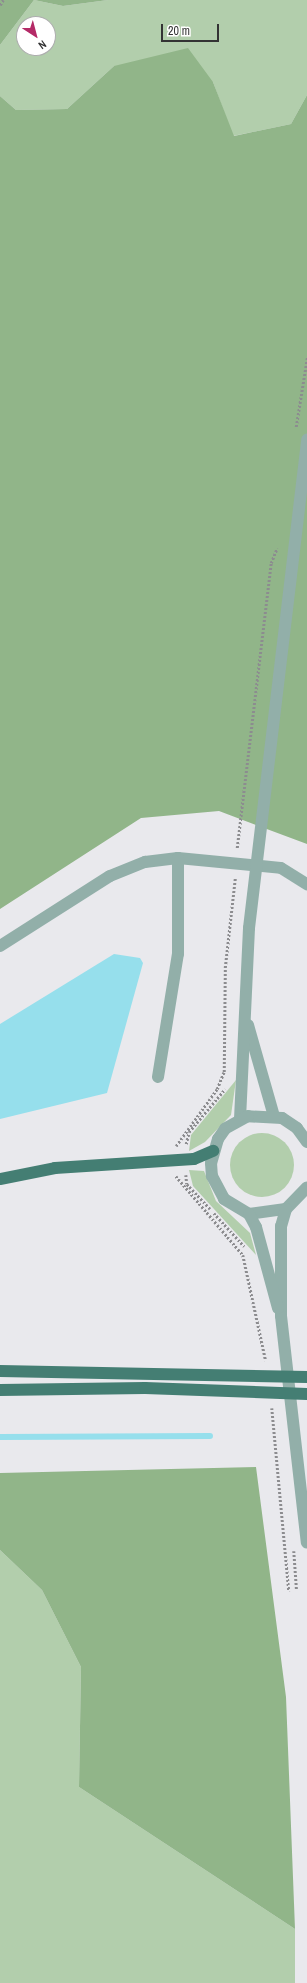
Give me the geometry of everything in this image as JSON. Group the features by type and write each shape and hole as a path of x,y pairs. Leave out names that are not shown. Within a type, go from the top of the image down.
{"main road":[{"path":"0,1179 55,1168 194,1159 213,1151"},
{"path":"0,1371 307,1377"},
{"path":"0,1390 145,1388 307,1394"}],"street":[{"path":"240,1119 246,1018 247,952 307,439"},
{"path":"0,946 110,876 145,862 178,858 281,868 307,884"},
{"path":"158,1077 178,954 178,858"},
{"path":"246,1018 274,1116"},
{"path":"286,1210 249,1214 234,1208 217,1189 212,1176 213,1151 226,1129 240,1119 261,1114 274,1116 290,1122 307,1142"},
{"path":"307,1187 286,1210 281,1226 281,1316 307,1543"},
{"path":"249,1214 256,1228 281,1316"}],"path":[{"path":"0,5 3,0"},
{"path":"296,430 307,358"},
{"path":"176,1152 179,1137 217,1089 224,1072 225,968 271,563 279,544"}],"green space":[{"path":"0,0 34,0 22,16 16,16 16,24 0,45"},
{"path":"34,0 63,6 108,0 307,0 307,95 291,124 233,136 213,82 114,66 67,109 16,110 0,96 0,45 16,24 16,56 56,56 56,16 22,16"},
{"path":"34,0 108,0 63,6"},
{"path":"188,48 213,82 234,136 291,124 307,95 307,844 219,811 141,818 0,909 0,96 16,110 67,109 114,66"},
{"path":"236,1080 231,1115 205,1142 189,1151 191,1135"},
{"path":"262,1133 274,1135 285,1142 292,1153 294,1165 292,1177 285,1188 274,1195 262,1197 250,1195 239,1188 232,1177 230,1165 232,1153 239,1142 250,1135"},
{"path":"189,1170 204,1171 216,1201 250,1233 256,1255 193,1186"},
{"path":"256,1467 286,1697 295,1929 79,1787 81,1667 42,1590 0,1550 0,1473"},
{"path":"0,1550 42,1590 81,1667 79,1787 295,1929 295,1983 0,1983"}],"water":[{"path":"114,954 140,958 143,963 107,1093 0,1119 0,1024"}],"waterway":[{"path":"0,1437 210,1436"}]}
